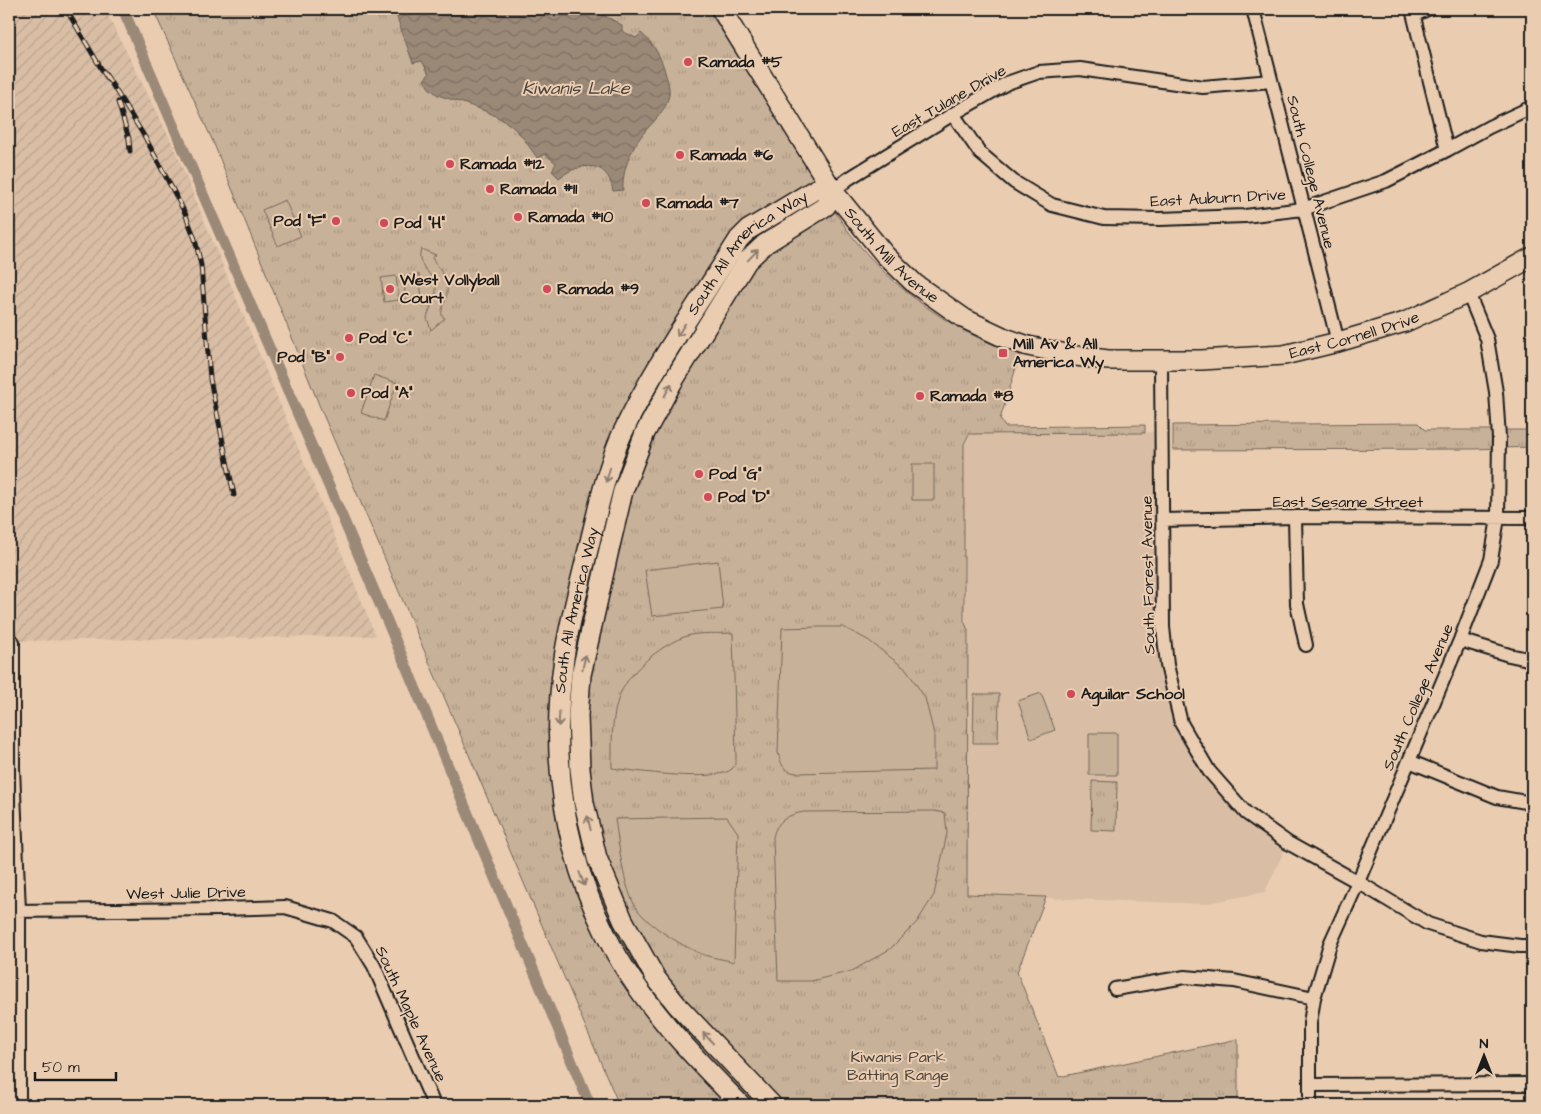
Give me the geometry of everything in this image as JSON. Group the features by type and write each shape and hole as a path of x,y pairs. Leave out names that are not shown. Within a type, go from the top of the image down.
{"street":[{"name":"South Mill Avenue","path":"721,9 833,191 866,234 897,268 938,301 965,319 1005,338 1048,351 1092,359 1161,361"},
{"name":"South College Avenue","path":"1253,9 1272,80 1302,209 1338,342"},
{"path":"1428,9 1413,12 1447,150"},
{"name":"East Tulane Drive","path":"833,191 848,179 953,114 1008,83 1038,72 1080,69 1203,87 1272,80"},
{"name":"East Auburn Drive","path":"953,114 980,153 1014,182 1052,205 1104,218 1150,219 1245,216 1302,209 1386,181 1489,127 1532,107"},
{"name":"South All America Way","path":"741,1105 724,1089 656,1012 637,986 607,937 579,871 563,807 558,741 560,691 564,655 611,464 626,426 652,375 739,239 748,230 816,189 833,191 826,206 766,244 747,262 672,383 645,434 623,492 581,675 578,716 581,785 590,830 603,874 623,920 654,977 772,1105"},
{"path":"789,206 800,223"},
{"name":"East Cornell Drive","path":"1161,361 1284,355 1338,342 1405,322 1468,293 1532,257"},
{"name":"South College Avenue","path":"1310,1105 1310,1023 1314,998 1330,944 1358,882 1492,560 1498,518 1499,438 1496,392 1487,339 1468,293"},
{"name":"South Forest Avenue","path":"1161,361 1163,627 1167,665 1181,723 1209,771 1246,814 1288,843 1428,924 1481,941 1532,946"},
{"path":"626,426 645,434"},
{"path":"1295,517 1297,604 1306,645"},
{"name":"East Sesame Street","path":"1163,520 1295,517 1532,518"},
{"path":"1460,640 1532,660"},
{"path":"13,642 14,911 20,1105"},
{"path":"1409,761 1497,797 1532,803"},
{"name":"West Julie Drive","path":"14,911 286,907 333,921 356,937"},
{"name":"South Maple Avenue","path":"356,937 374,966 434,1105"},
{"path":"1115,989 1185,977 1234,981 1314,998"},
{"path":"724,1089 742,1074"},
{"path":"1310,1085 1532,1084"}],"shaded area":[{"path":"9,9 105,9 173,145 376,636 9,641"},
{"name":"Aguilar School","path":"1162,430 1163,627 1181,723 1209,771 1288,843 1265,892 1204,904 967,895 964,444 969,434 1144,433"}],"green space":[{"name":"Kiwanis Park Batting Range","path":"153,9 708,9 833,209 875,263 918,301 942,317 967,332 1020,355 1000,419 1005,427 1145,425 1145,433 969,434 964,444 964,621 968,630 967,894 1046,897 1017,972 1059,1077 1238,1039 1238,1105 619,1105 322,412 214,144"},
{"path":"285,200 301,236 278,246 262,210"},
{"path":"421,249 436,255 432,257 447,285 447,294 442,309 442,316 445,318 431,330 427,318 436,288 435,282 421,260"},
{"path":"419,274 422,298 406,300 403,276"},
{"name":"West Vollyball Court","path":"396,276 399,300 384,302 381,278"},
{"path":"374,375 397,383 384,421 361,413"},
{"path":"1418,423 1425,430 1532,430 1532,447 1173,450 1173,425"},
{"path":"912,464 934,464 934,500 912,500"},
{"path":"718,561 723,609 652,616 645,570"},
{"path":"843,627 868,640 907,670 925,698 934,734 934,770 795,773 783,766 778,753 782,628"},
{"path":"733,633 736,758 732,769 723,773 693,776 612,768 612,734 616,708 622,690 636,670 666,646 687,636"},
{"path":"1041,693 1055,730 1031,739 1018,701"},
{"path":"974,694 999,694 998,743 973,743"},
{"path":"1089,733 1117,733 1117,775 1089,775"},
{"path":"1092,781 1117,782 1116,831 1091,830"},
{"path":"934,811 945,813 947,833 934,895 917,922 890,949 852,971 811,981 778,981 773,837 780,823 793,814 804,812"},
{"path":"727,817 738,833 734,962 704,955 687,947 650,923 637,909 628,890 625,878 615,819"}],"water":[{"name":"Kiwanis Lake","path":"394,9 592,9 622,25 622,31 636,38 641,33 659,55 668,83 669,95 663,110 632,151 624,174 623,190 613,191 605,173 592,167 576,169 559,178 552,171 556,163 545,154 538,159 522,136 511,125 492,114 438,95 429,88 424,80 429,74 422,61 413,63"}],"waterway":[{"path":"123,9 388,623 590,1105"}],"railway":[{"path":"66,9 108,80"},
{"path":"106,75 146,139 185,213 195,239 201,265 210,379 234,495"},
{"path":"118,102 129,139 130,151"}],"place":[{"name":"Ramada #5","path":"688,62"},
{"name":"Ramada #6","path":"680,155"},
{"name":"Ramada #12","path":"450,164"},
{"name":"Ramada #11","path":"490,189"},
{"name":"Ramada #7","path":"646,203"},
{"name":"Ramada #10","path":"518,217"},
{"name":"Pod \"F\"","path":"336,221"},
{"name":"Pod \"H\"","path":"384,223"},
{"name":"West Vollyball Court","path":"390,289"},
{"name":"Ramada #9","path":"547,289"},
{"name":"Pod \"C\"","path":"349,338"},
{"name":"Mill Av & All America Wy","path":"1003,353"},
{"name":"Pod \"B\"","path":"340,357"},
{"name":"Pod \"A\"","path":"351,393"},
{"name":"Ramada #8","path":"920,396"},
{"name":"Pod \"G\"","path":"699,474"},
{"name":"Pod \"D\"","path":"708,497"},
{"name":"Aguilar School","path":"1071,694"}]}
